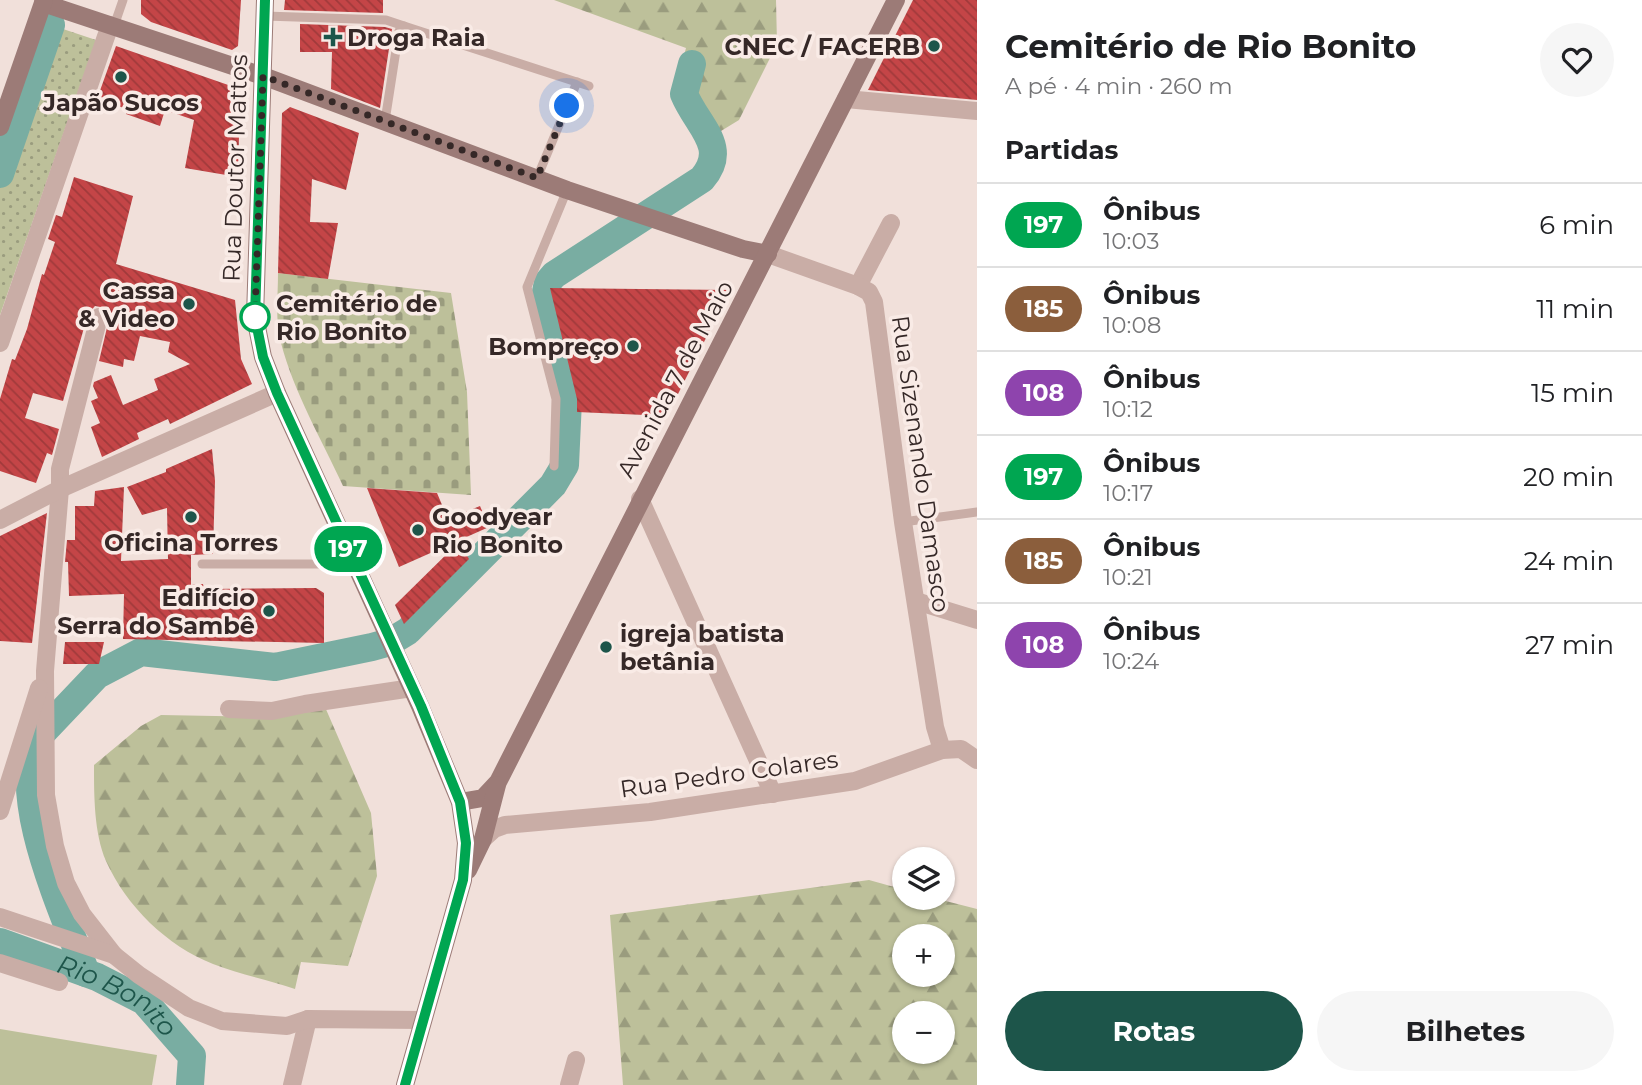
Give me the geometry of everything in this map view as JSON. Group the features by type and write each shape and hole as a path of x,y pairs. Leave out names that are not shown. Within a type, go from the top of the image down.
{"main road":[{"name":"Avenida 7 de Maio","path":"463,880 483,839 498,782 896,0"},
{"path":"0,127 40,1 263,76 567,190 743,249 768,254"},
{"name":"Rua Doutor Mattos","path":"265,8 255,317 263,357 412,688 460,802 466,843 463,880 405,1085"},
{"path":"460,802 483,798 498,782"}],"street":[{"path":"0,343 112,26"},
{"path":"846,99 977,110"},
{"path":"768,254 858,286 891,223"},
{"name":"Rua Sizenando Damasco","path":"858,286 869,292 874,302 903,522 935,727 942,750"},
{"path":"99,317 60,469 45,671 46,795 55,846 66,883 82,914 114,955 181,1003 222,1021 288,1026 309,1019 423,1020"},
{"path":"0,520 60,489 277,393"},
{"path":"640,499 773,794"},
{"path":"916,601 977,620"},
{"path":"0,811 45,671"},
{"path":"229,709 272,711 412,688"},
{"path":"942,750 961,749 977,760"},
{"name":"Rua Pedro Colares","path":"483,839 494,829 505,825 650,812 855,781 942,750"},
{"path":"0,916 114,955"},
{"path":"0,963 59,982"},
{"path":"292,1085 309,1019"},
{"path":"569,1085 576,1060"}],"lane":[{"path":"112,26 123,0"},
{"path":"265,8 386,20 589,86"},
{"path":"385,121 399,32 404,26"},
{"path":"537,178 576,82"},
{"path":"554,466 556,399 527,287 567,190"},
{"path":"903,522 977,513"},
{"path":"202,564 354,564"}],"green space":[{"path":"554,0 776,0 777,44 739,120 703,142 676,96 686,48"},
{"path":"51,25 96,40 0,315 0,174"},
{"name":"Cemitério de Rio Bonito","path":"278,273 451,293 467,392 471,495 343,486 301,398 281,343 277,308"},
{"path":"325,707 371,813 377,876 348,966 301,962 295,989 223,968 196,956 164,935 137,909 114,878 102,850 96,814 94,765 141,726 161,715 271,717"},
{"path":"869,880 892,886 892,910 955,910 955,903 977,909 977,1085 623,1085 610,915"},
{"path":"0,1029 157,1055 152,1085 0,1085"}],"building":[{"path":"141,0 241,0 238,46 232,50 151,22 141,14"},
{"path":"285,0 383,0 383,13 284,10"},
{"name":"CNEC / FACERB","path":"913,0 977,0 977,100 868,90"},
{"path":"300,24 392,29 380,108 331,89 332,52 300,52"},
{"path":"116,46 234,87 240,94 238,177 185,168 194,120 165,110 160,126 126,114 127,109 97,99"},
{"path":"290,107 359,133 346,190 312,179 310,222 338,223 328,279 278,273 282,113"},
{"path":"74,177 133,196 116,264 235,300 241,359 252,384 170,424 168,419 137,433 139,439 102,457 91,427 100,423 91,401 98,398 94,382 111,375 123,405 158,390 154,379 190,364 168,352 170,342 140,336 134,361 124,359 123,367 99,361 110,315 106,308 95,306 88,314 63,401 33,393 25,418 59,429 52,455 47,453 36,483 0,471 0,399 12,359 15,360 27,329 42,274 44,275 55,242 48,239 56,215 62,217"},
{"name":"Bompreço","path":"550,288 730,290 667,416 577,412 577,399"},
{"path":"212,449 215,481 213,554 191,555 191,585 203,584 204,589 316,588 324,593 324,643 123,639 124,594 69,596 68,562 65,562 67,540 75,540 75,506 94,506 95,491 124,487 121,561 168,559 167,508 142,515 127,487 166,472 166,469"},
{"name":"Goodyear Rio Bonito","path":"367,488 437,493 448,519 480,506 489,527 399,567"},
{"path":"47,513 32,643 0,641 0,536"},
{"path":"459,542 469,559 404,624 395,605"},
{"path":"65,642 104,642 99,664 63,664"}],"waterway":[{"path":"0,174 51,25"},
{"path":"86,973 53,887 34,820 30,788 31,759 40,735 97,675 141,652 275,667 390,642 408,631 553,485 565,465 568,400 546,292 548,282 554,275 702,179 710,167 712,146 684,94 692,64"},
{"name":"Rio Bonito","path":"0,942 97,977 144,1001 192,1056 190,1085"}],"bus line":[{"name":"197","path":"265,0 255,317 263,357 354,564 421,706 460,802 466,843 463,880 405,1085"}],"place":[{"name":"Droga Raia","path":"333,37"},
{"name":"CNEC / FACERB","path":"934,46"},
{"name":"Japão Sucos","path":"121,77"},
{"name":"Cassa & Video","path":"189,304"},
{"name":"Cemitério de Rio Bonito","path":"255,317"},
{"name":"Bompreço","path":"633,346"},
{"name":"Oficina Torres","path":"191,517"},
{"name":"Goodyear Rio Bonito","path":"418,530"},
{"name":"Edifício Serra do Sambê","path":"269,611"},
{"name":"igreja batista betânia","path":"606,647"}],"route":[{"path":"255,317 263,76 537,178 567,106"}]}
